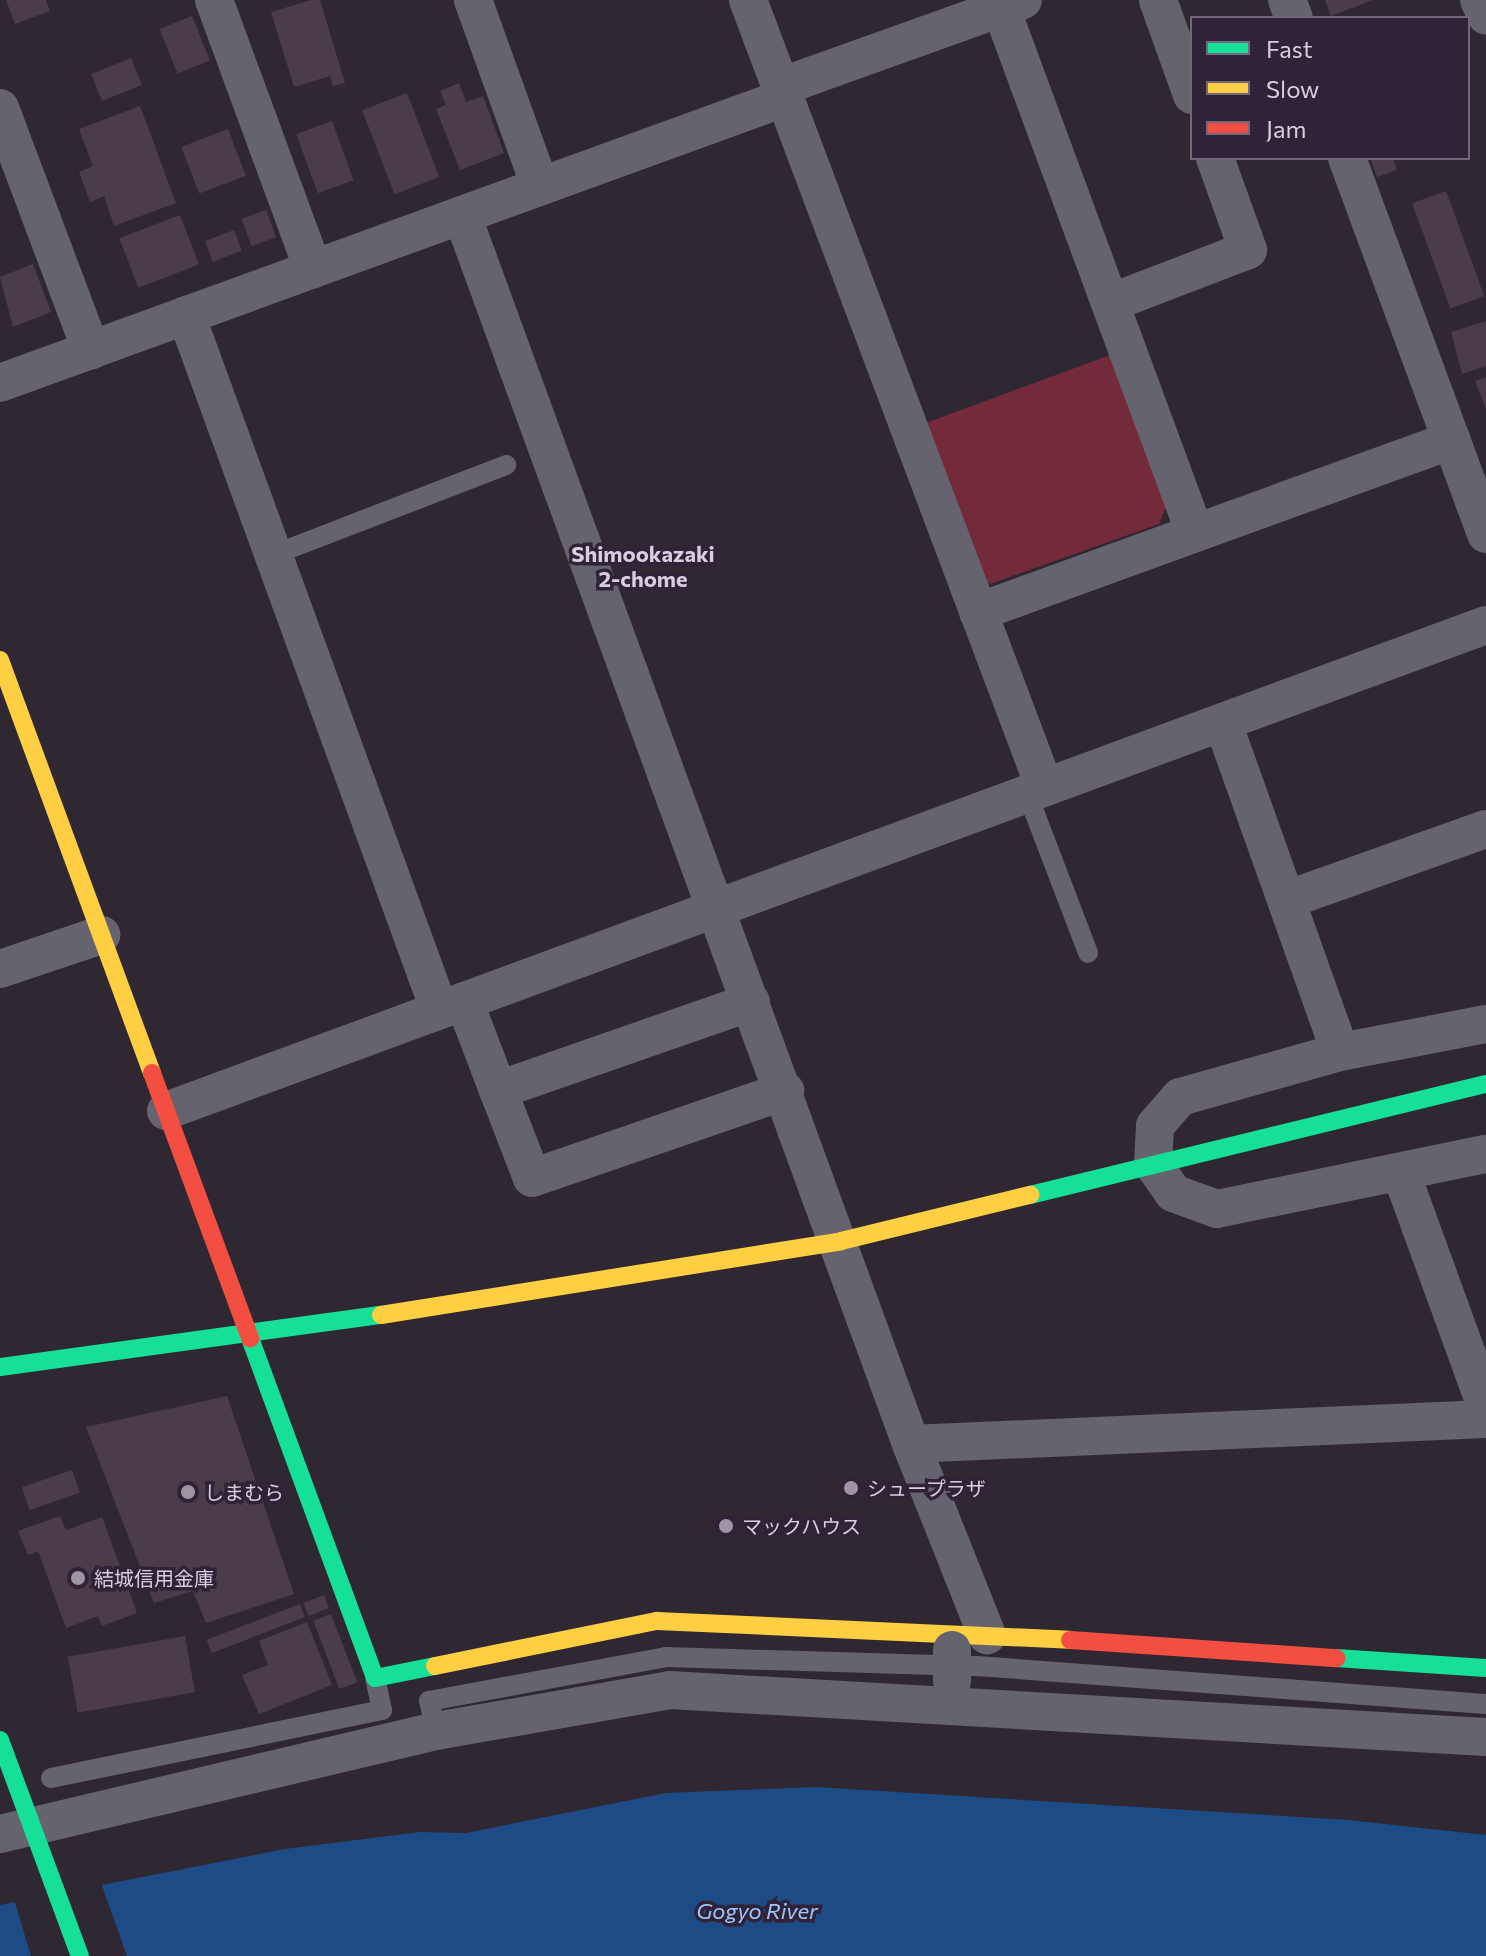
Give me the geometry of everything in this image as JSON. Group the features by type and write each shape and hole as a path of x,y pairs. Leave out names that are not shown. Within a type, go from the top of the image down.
{"street":[{"path":"214,0 313,269"},
{"path":"473,0 540,186"},
{"path":"748,0 978,612 1035,790"},
{"path":"1158,0 1190,89"},
{"path":"1479,0 1486,16"},
{"path":"0,383 540,186 1007,3 1110,303 1195,533"},
{"path":"0,108 91,350"},
{"path":"1110,303 1248,250 1216,160"},
{"path":"1348,160 1486,534"},
{"path":"462,215 841,1241 911,1444 959,1661"},
{"path":"186,315 273,555 452,1005 498,1090 532,1178 785,1091"},
{"path":"978,612 1452,440"},
{"path":"166,1111 1486,625"},
{"path":"0,660 375,1678 657,1621 1486,1737"},
{"path":"1223,723 1289,899 1340,1052"},
{"path":"1289,899 1486,829"},
{"path":"0,969 101,935"},
{"path":"498,1090 751,1002"},
{"path":"1486,1024 1340,1052 1180,1097 1155,1126 1153,1164 1173,1193 1217,1209 1486,1154"},
{"path":"0,1367 251,1336 841,1241 1486,1084"},
{"path":"1401,1173 1486,1407"},
{"path":"911,1444 1486,1419"},
{"path":"25,1838 108,1806 436,1731 670,1690 959,1661 1486,1668"},
{"path":"0,1740 25,1838 80,1956"}],"lane":[{"path":"273,555 506,465"},
{"path":"1035,790 1088,953"},
{"path":"436,1731 429,1701 666,1657 977,1666 1486,1704"},
{"path":"51,1778 382,1710 375,1678"}],"shaded area":[{"path":"1110,355 1166,507 1159,524 990,584 979,577 923,424"}],"water":[{"name":"Gogyo River","path":"816,1787 1348,1820 1486,1835 1486,1956 0,1956 0,1905 285,1849 420,1832 466,1833 666,1793"}],"pier":[{"path":"101,1883 127,1956 31,1956 14,1899"}],"building":[{"path":"6,0 46,0 50,11 15,24"},
{"path":"320,0 345,83 333,86 330,76 294,87 271,12"},
{"path":"1325,0 1373,0 1331,16"},
{"path":"192,16 210,61 178,74 160,29"},
{"path":"131,58 142,85 102,101 91,74"},
{"path":"459,83 466,102 483,96 504,153 460,170 436,109 446,105 440,91"},
{"path":"407,93 439,177 394,194 362,110"},
{"path":"140,106 176,203 114,226 104,196 90,202 79,172 93,166 79,129"},
{"path":"332,121 354,180 318,193 296,134"},
{"path":"228,129 246,176 199,194 181,147"},
{"path":"1371,160 1394,160 1397,170 1377,177"},
{"path":"1446,191 1484,296 1450,309 1412,203"},
{"path":"266,210 276,237 251,246 242,219"},
{"path":"180,215 199,264 138,288 119,238"},
{"path":"234,230 242,251 213,262 205,241"},
{"path":"33,264 51,312 13,327 0,277"},
{"path":"1486,321 1486,366 1462,374 1451,332"},
{"path":"1486,377 1486,409 1475,381"},
{"path":"227,1396 294,1594 206,1623 193,1591 154,1603 86,1427"},
{"path":"72,1470 80,1493 30,1510 22,1487"},
{"path":"60,1516 66,1530 102,1517 137,1613 102,1626 98,1616 66,1628 38,1551 28,1555 18,1531"},
{"path":"324,1595 329,1608 308,1616 303,1603"},
{"path":"300,1604 305,1617 212,1653 207,1640"},
{"path":"331,1614 357,1682 339,1689 313,1621"},
{"path":"307,1622 332,1685 259,1714 242,1675 268,1665 259,1641"},
{"path":"185,1636 195,1692 78,1713 68,1657"}],"traffic: fast":[{"path":"1030,1195 1486,1084"},
{"path":"0,1367 381,1315"},
{"path":"250,1338 375,1678 435,1666"},
{"path":"1336,1658 1486,1668"},
{"path":"0,1740 80,1956"}],"traffic: slow":[{"path":"0,660 152,1073"},
{"path":"381,1315 841,1241 1030,1195"},
{"path":"435,1666 657,1621 1070,1640"}],"traffic: jam":[{"path":"152,1073 250,1338"},
{"path":"1070,1640 1336,1658"}],"place":[{"name":"シュープラザ","path":"851,1488"},
{"name":"しまむら","path":"188,1492"},
{"name":"マックハウス","path":"726,1526"},
{"name":"結城信用金庫","path":"78,1578"}],"district":[{"name":"Shimookazaki 2-chome","path":"643,566"}]}
